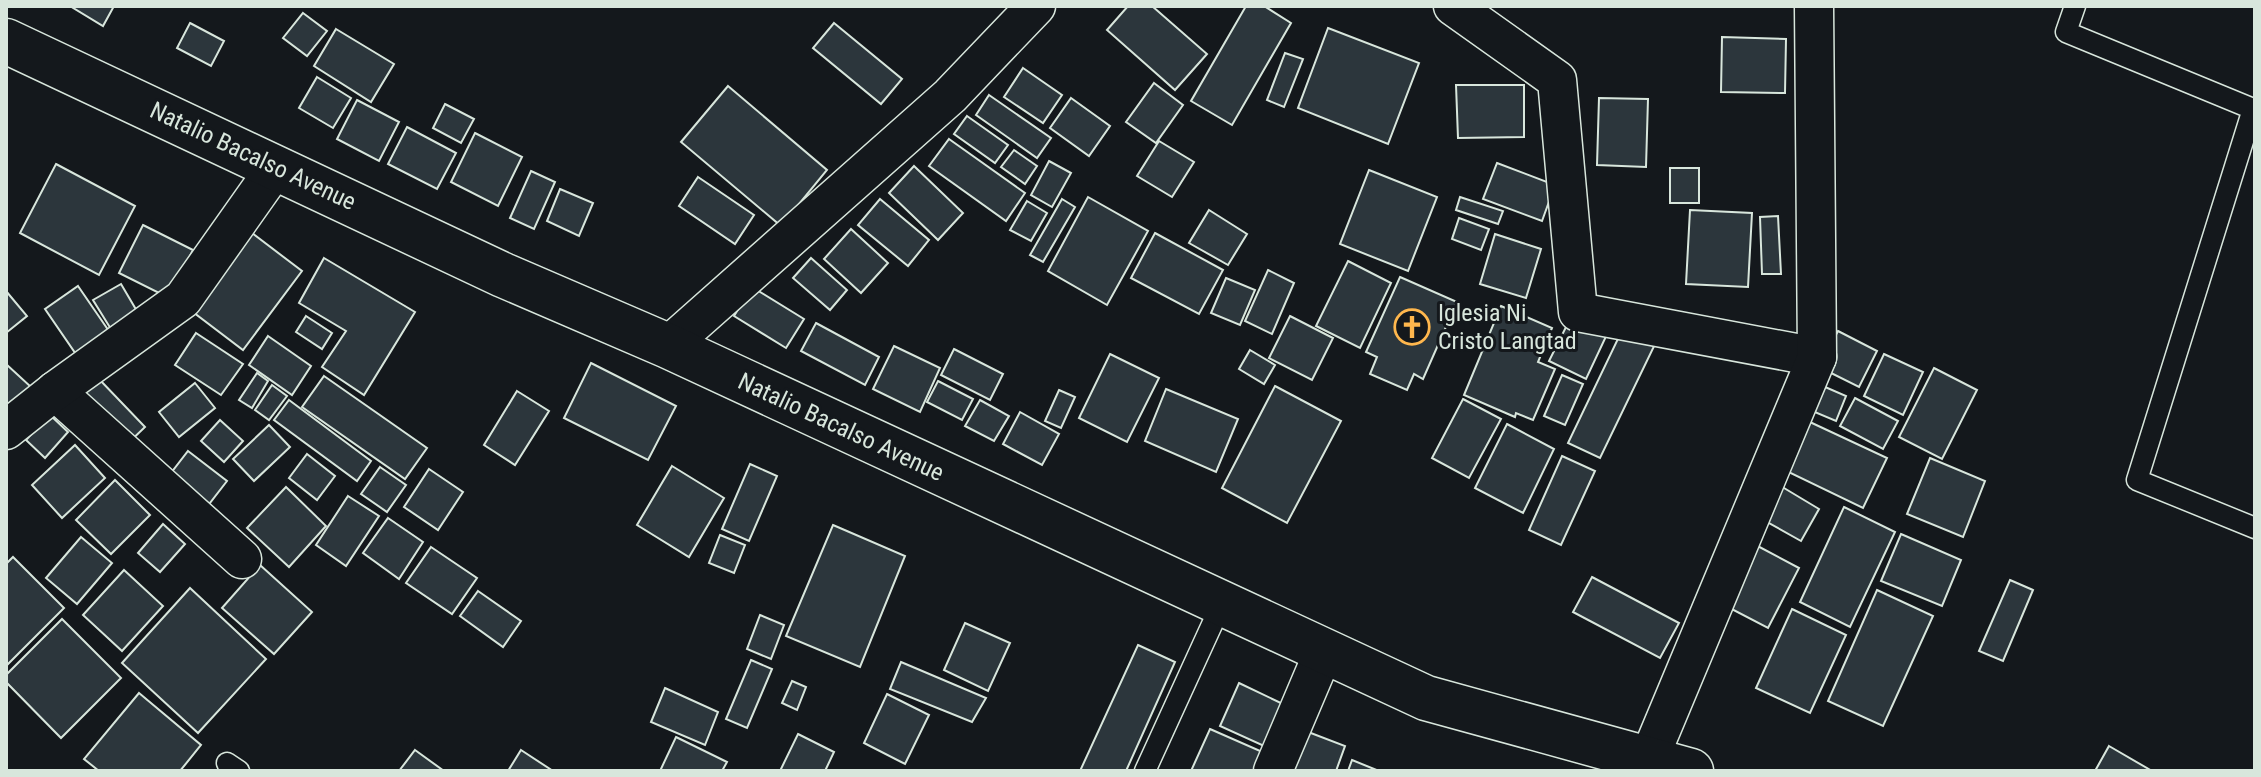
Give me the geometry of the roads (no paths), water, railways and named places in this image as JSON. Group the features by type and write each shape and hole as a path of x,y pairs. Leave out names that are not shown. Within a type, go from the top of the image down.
{"highway":[{"name":"Natalio Bacalso Avenue","path":"6,41 503,275 668,346 1426,698 1646,766 1691,771"}],"street":[{"path":"668,346 950,96 1036,6"},
{"path":"1453,6 1557,80 1578,312 1817,357"},
{"path":"1646,766 1817,357 1814,6"},
{"path":"6,430 183,299 277,166"},
{"path":"55,391 242,559"},
{"path":"1273,771 1324,651"}],"lane":[{"path":"2075,6 2066,32 2253,109 2137,480 2255,528"},
{"path":"1145,771 1221,605"}],"place":[{"name":"Iglesia Ni Cristo Langtad","path":"1412,327"}]}
